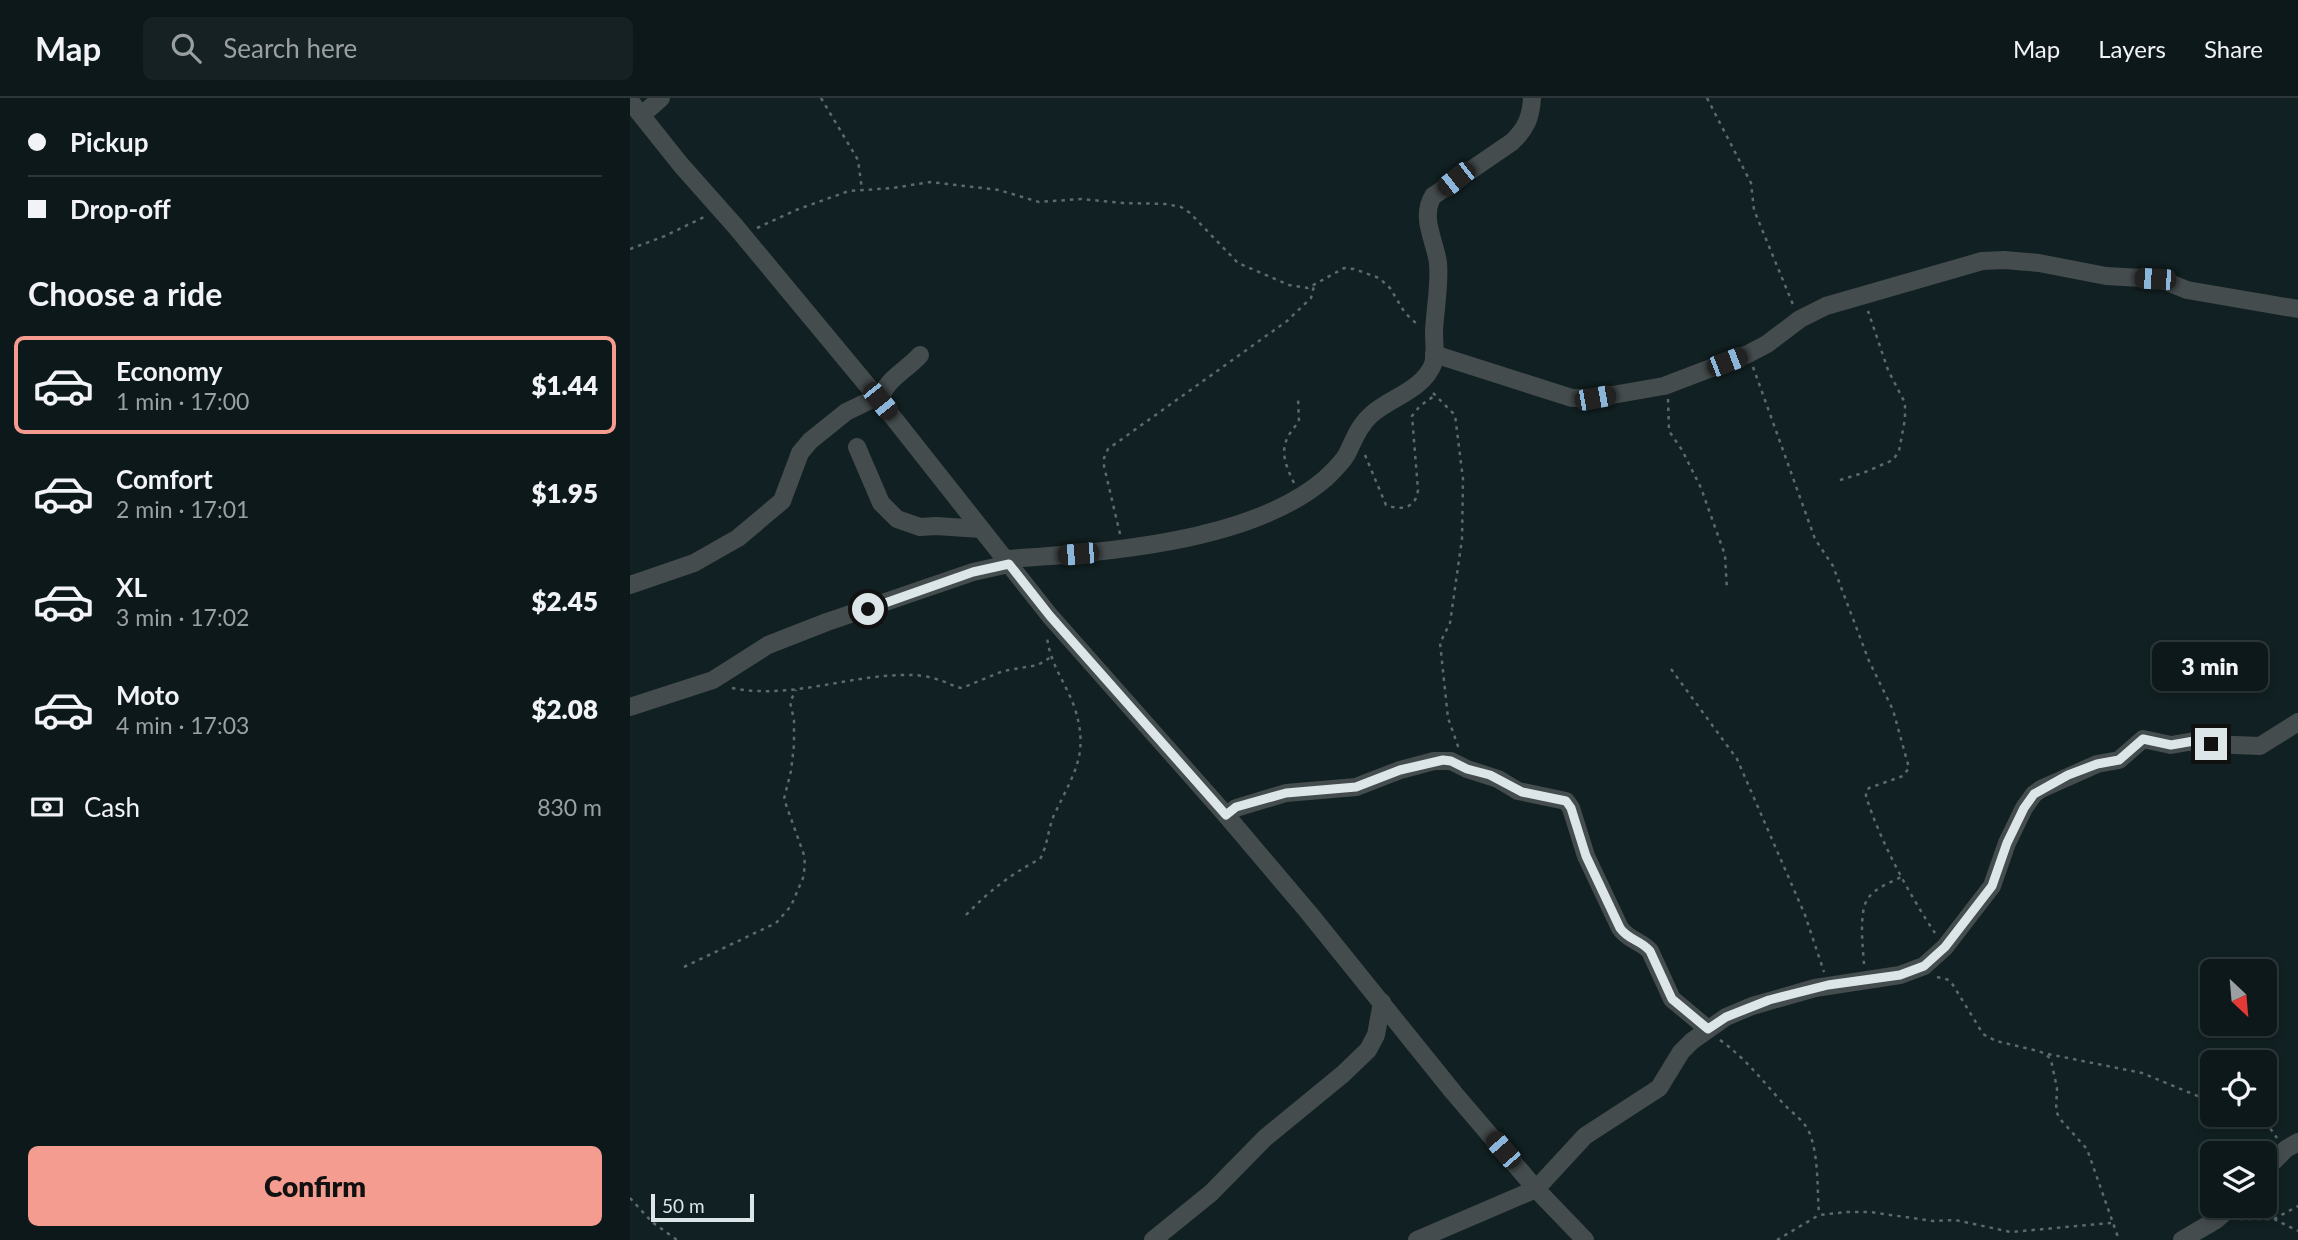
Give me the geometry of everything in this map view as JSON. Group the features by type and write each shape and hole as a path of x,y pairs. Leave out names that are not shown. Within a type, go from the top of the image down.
{"street":[{"path":"661,98 635,111 878,399 1050,616 1226,815 1454,1093 1536,1189 1585,1240"},
{"path":"630,707 713,680 768,645 807,629 973,572 1007,561 1124,548 1229,527 1293,500 1324,480 1346,456 1355,437 1373,412 1420,382 1433,365 1438,262 1427,218 1429,204 1433,197 1513,142 1523,132 1531,111 1532,98"},
{"path":"1434,354 1572,398 1595,398 1664,386 1748,354 1800,319 1826,306 1982,261 2039,263 2106,276 2160,279 2187,290 2298,309"},
{"path":"630,585 694,563 753,527 784,498 800,453 810,441 846,412 878,399 890,382 920,355"},
{"path":"857,446 881,503 897,519 920,527 981,529"},
{"path":"1417,1240 1536,1189 1585,1136 1659,1088 1681,1052 1726,1017 1752,1006 1828,985 1913,971 1924,966 1945,947 1992,886 2007,843 2024,808 2041,789 2097,764 2119,760 2143,739 2171,745 2194,741 2260,746 2298,722"},
{"path":"1226,815 1236,807 1286,793 1356,787 1400,770 1434,761 1451,761 1490,775 1522,792 1566,801 1571,808 1586,856 1620,928 1625,935 1645,944 1672,999 1708,1029"},
{"path":"1153,1240 1211,1193 1265,1138 1368,1050 1376,1035 1381,1002"},
{"path":"2277,1159 2292,1145"},
{"path":"2182,1240 2218,1218"}],"path":[{"path":"821,98 858,160 862,190"},
{"path":"1707,98 1751,183 1754,210 1800,319"},
{"path":"743,236 796,210 849,191 943,182 1008,191 1039,202 1081,199 1123,204 1166,204 1181,207 1190,213 1238,263 1299,288 1314,286 1344,268 1367,272 1390,288 1413,322 1434,335"},
{"path":"630,249 665,236 719,210"},
{"path":"1124,548 1104,466 1108,449 1287,321 1311,298 1314,286"},
{"path":"1840,480 1893,460 1899,451 1907,410 1888,370 1869,313 1863,304 1852,299"},
{"path":"1748,354 1815,539 1833,566 1870,661 1893,710 1909,768 1903,776 1869,788 1866,796 1920,911 1945,947"},
{"path":"1420,382 1455,415 1463,479 1462,539 1450,623 1440,643 1448,718 1458,746 1461,766"},
{"path":"1664,386 1669,400 1669,431 1701,488 1725,555 1727,590"},
{"path":"1355,437 1386,506 1401,509 1412,505 1417,499 1418,490 1412,416 1420,406 1436,395"},
{"path":"1293,500 1294,486 1287,473 1284,446 1286,438 1299,422 1298,398"},
{"path":"966,915 989,891 1040,859 1055,814 1072,783 1078,764 1080,743 1075,709 1051,657 1046,629 1050,616"},
{"path":"700,684 754,692 796,690 912,674 962,688 1003,671 1038,665 1051,657"},
{"path":"1671,669 1737,759 1805,915 1828,985"},
{"path":"684,967 776,923 791,906 800,885 805,865 804,855 784,799 792,771 794,720 790,702 796,690"},
{"path":"1863,979 1863,915 1866,899 1903,876"},
{"path":"1913,971 1949,980 1988,1038 2046,1054 2142,1073 2200,1097"},
{"path":"1708,1029 1745,1059 1809,1131 1815,1162 1819,1215"},
{"path":"2046,1054 2051,1060 2057,1088 2056,1111 2087,1149 2119,1240"},
{"path":"2271,1127 2292,1145"},
{"path":"630,1198 652,1222 677,1240"},
{"path":"2274,1219 2298,1206"},
{"path":"1777,1240 1819,1215 1870,1212 1909,1219 1955,1220 2011,1232 2111,1223"},
{"path":"2216,1220 2258,1217 2274,1219 2298,1231"}],"route":[{"path":"868,609 973,572 1009,564 1050,616 1226,815 1236,807 1286,793 1356,787 1400,770 1443,760 1490,775 1518,791 1562,799 1571,808 1586,856 1620,928 1632,940 1645,944 1672,999 1708,1029 1726,1017 1769,1000 1828,985 1900,975 1924,966 1945,947 1992,886 2007,843 2034,794 2068,775 2097,764 2119,760 2143,739 2171,745 2194,741 2211,744"}]}
